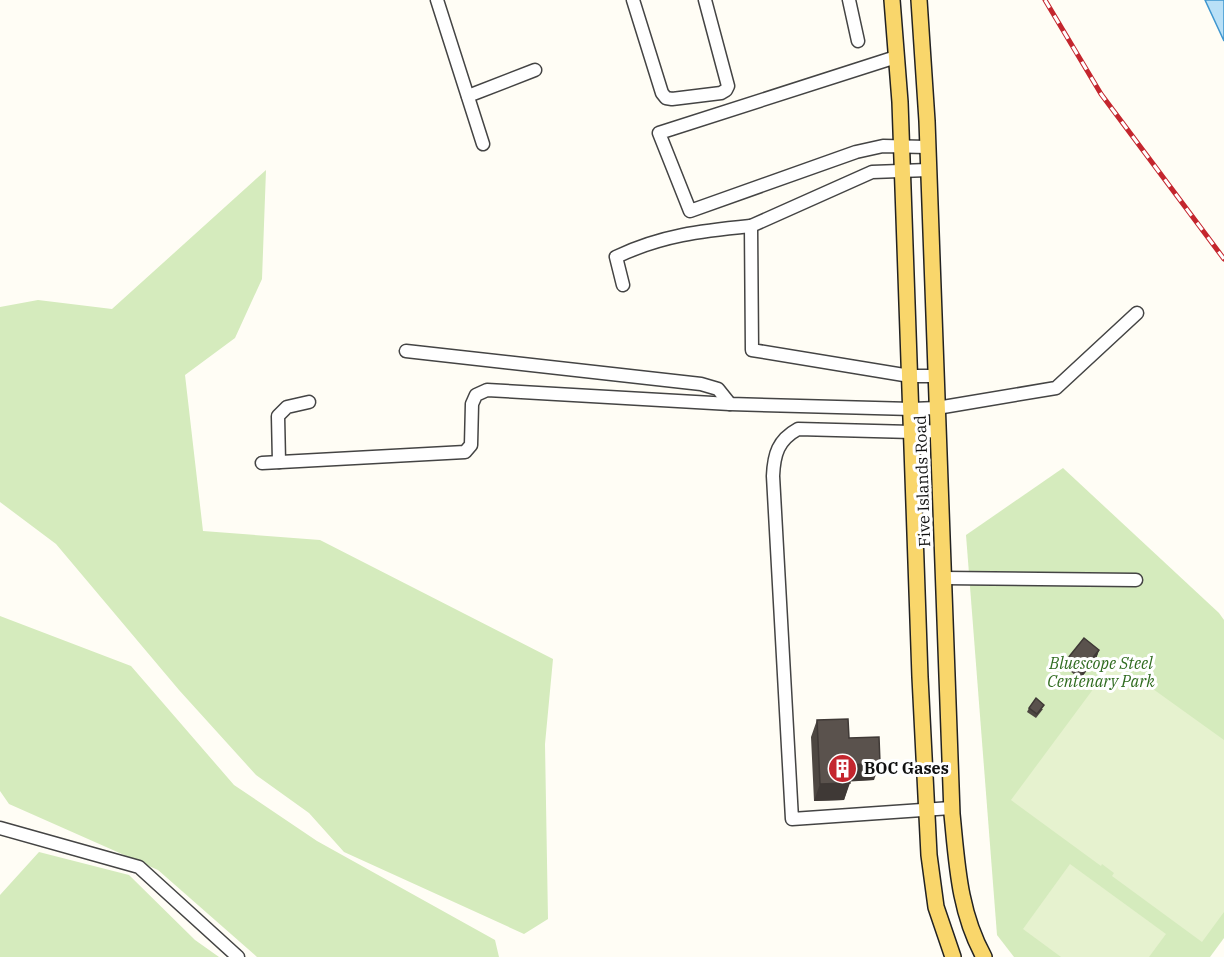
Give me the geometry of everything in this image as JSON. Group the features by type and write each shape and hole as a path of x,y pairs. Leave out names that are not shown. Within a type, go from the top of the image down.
{"main road":[{"name":"Five Islands Road","path":"892,0 903,170 926,808 933,891 943,931 953,957"},
{"name":"Five Islands Road","path":"918,0 928,170 951,808 961,894 975,941 984,957"}],"street":[{"path":"437,0 483,144"},
{"path":"633,0 662,93 666,98 672,99 721,93 728,86 705,0"},
{"path":"849,0 858,41"},
{"path":"896,57 659,133 690,211 856,152 883,146 927,147"},
{"path":"468,96 535,70"},
{"path":"623,285 616,257 642,245 696,232 751,226 872,172 928,170"},
{"path":"751,226 752,350 910,376 936,376"},
{"path":"262,463 465,452 469,450 472,439 472,404 476,395 487,390 730,404 912,410 1056,388 1137,313"},
{"path":"406,351 701,384 718,389 730,404"},
{"path":"279,462 278,416 287,407 309,402"},
{"path":"938,431 798,429 787,435 779,444 774,457 773,476 792,819 951,808"},
{"path":"943,578 1136,580"},
{"path":"0,828 139,867 238,957"}],"green space":[{"path":"266,170 262,279 235,338 185,375 203,531 320,540 553,659 545,744 548,919 524,934 344,852 309,813 256,775 179,690 56,544 0,502 0,307 38,300 112,309"},
{"name":"Bluescope Steel Centenary Park","path":"1063,468 1224,620 1224,938 1210,957 1014,957 997,935 966,535"},
{"path":"0,616 131,666 234,785 317,841 495,940 499,957 257,957 158,870 9,804 0,791"},
{"path":"1114,661 1224,740 1224,912 1202,942 1112,876 1114,873 1102,864 1101,866 1011,800"},
{"path":"39,852 129,875 195,940 219,957 0,957 0,895"},
{"path":"1070,864 1166,934 1149,957 1061,957 1023,929"}],"water":[{"path":"1205,0 1224,0 1224,41"}],"building":[{"path":"1084,638 1099,650 1083,670 1068,658"},
{"path":"1036,698 1044,705 1037,714 1029,708"},
{"path":"848,719 849,738 879,737 880,763 849,765 850,783 820,784 817,720"}],"railway":[{"path":"1045,0 1101,94 1224,259"}],"place":[{"name":"BOC Gases","path":"843,768"}]}
